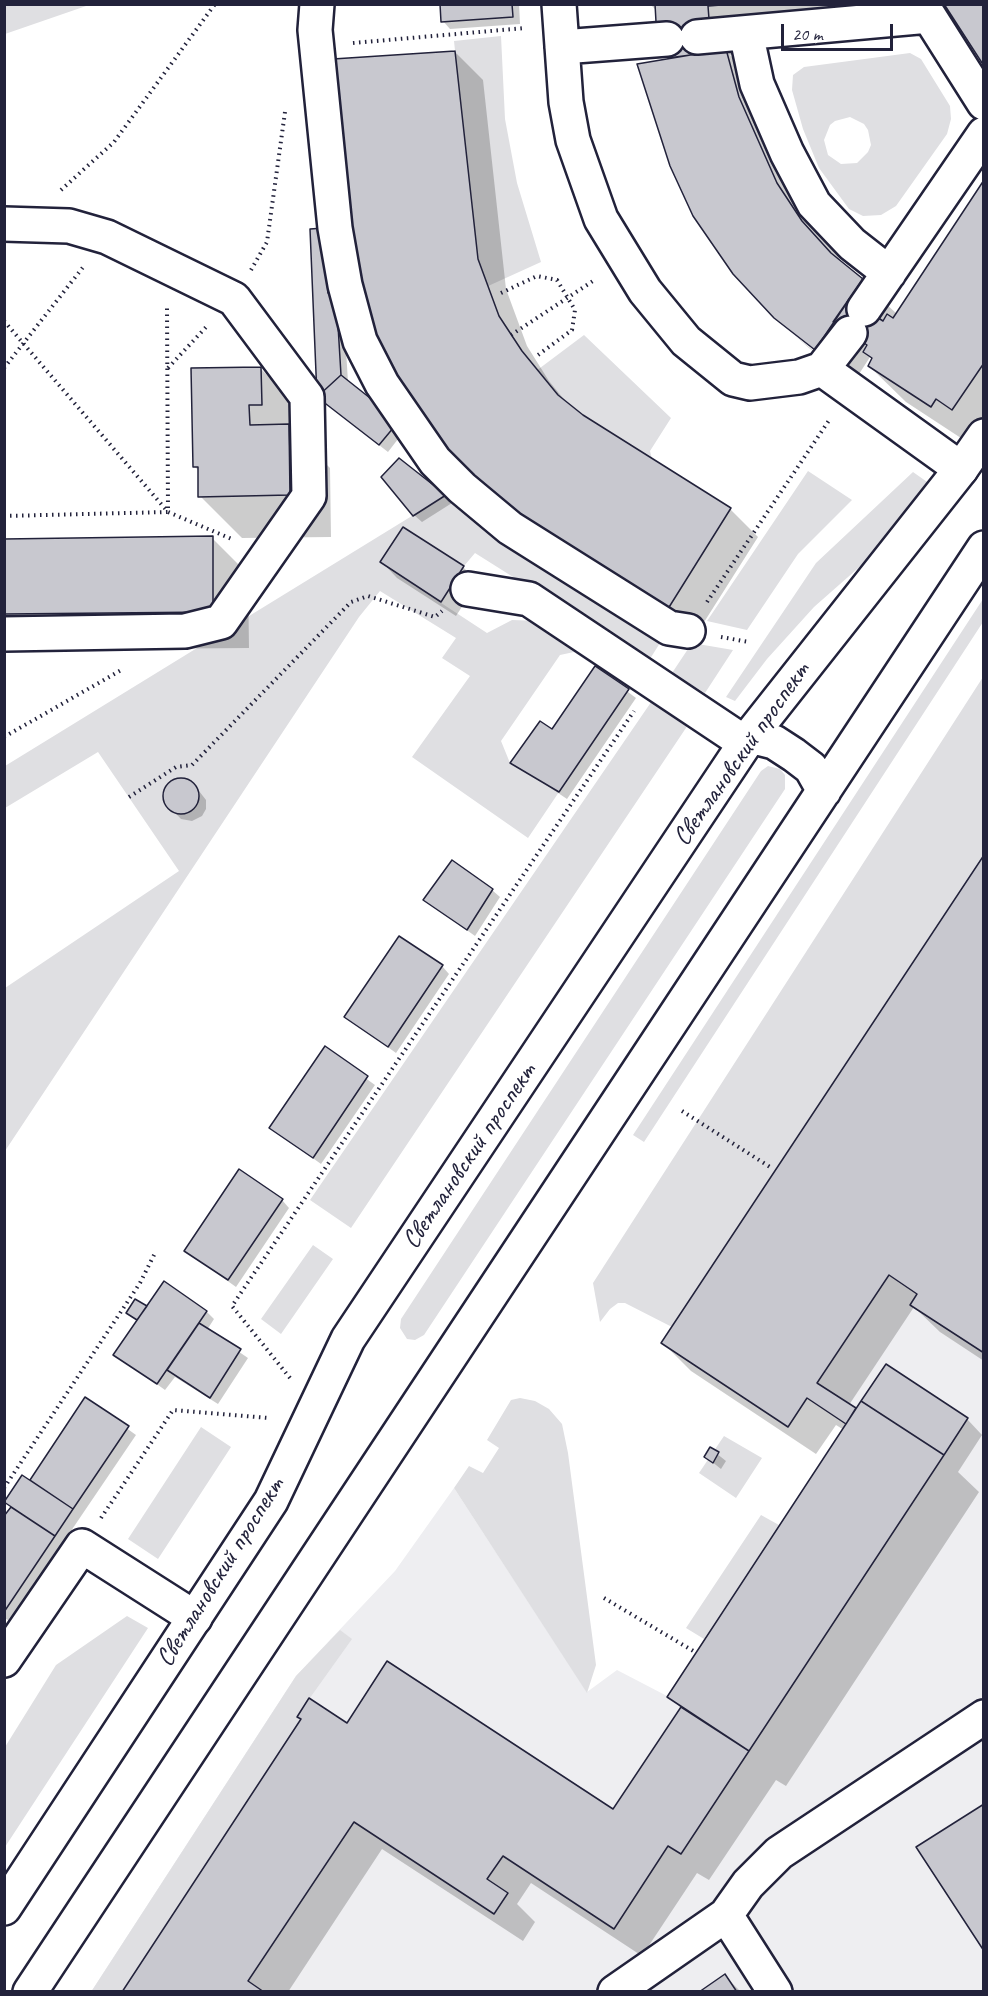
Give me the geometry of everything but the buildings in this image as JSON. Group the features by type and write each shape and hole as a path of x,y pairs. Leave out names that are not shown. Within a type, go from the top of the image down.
{"main road":[{"path":"317,4 316,45 335,228 345,285 360,341 382,384 435,461 462,488 510,528 669,628 688,631"},
{"path":"984,103 929,16 682,38 561,26 566,102 573,140 601,219 645,291 686,341 733,379 750,383 774,382 822,369 984,134"},
{"path":"746,33 757,84 787,153 814,204 852,244 889,273"},
{"path":"4,634 185,631 221,622 309,496 307,398 234,299 106,237 69,226 14,224"},
{"path":"822,369 961,469"},
{"name":"Светлановский проспект","path":"4,1908 271,1501 348,1339 748,740 820,644 961,469 984,436"},
{"path":"30,1992 984,548"},
{"path":"468,589 529,599 748,740 774,742 794,754 811,768 824,791"},
{"path":"4,1660 82,1546 195,1618"},
{"path":"615,1992 726,1915 748,1884 778,1853 984,1717"},
{"path":"726,1915 775,1992"}],"path":[{"path":"14,224 114,142 215,4"},
{"path":"316,45 561,26"},
{"path":"168,368 234,299 267,242 285,110"},
{"path":"4,368 106,237"},
{"path":"167,266 168,512"},
{"path":"501,292 537,276 557,280 575,310 573,330 538,356"},
{"path":"511,335 567,297"},
{"path":"4,321 25,342 168,512"},
{"path":"688,631 850,388"},
{"path":"4,516 168,512 268,554"},
{"path":"129,797 176,767 192,765 351,602 368,596 435,617 468,589"},
{"path":"4,736 126,667"},
{"path":"292,1380 232,1306 654,681"},
{"path":"682,1111 770,1167"},
{"path":"4,1488 140,1283 155,1253"},
{"path":"82,1546 173,1410 270,1418"},
{"path":"604,1598 695,1652"}],"shaded area":[{"path":"5,4 89,4 89,5 5,34"},
{"path":"501,36 505,119 517,183 541,262 486,287 478,259 473,223 454,41"},
{"path":"910,53 921,59 950,106 951,119 947,134 896,206 881,215 863,216 849,209 819,168 803,129 792,90 793,75 804,67","holes":["850,117 864,124 868,130 871,145 868,152 857,163 841,164 828,155 824,140 830,125 835,121"]},
{"path":"584,335 671,418 650,451 652,459 583,415 558,395 536,371"},
{"path":"808,471 852,500 798,554 747,630 707,621"},
{"path":"913,472 930,484 873,555 814,607 767,659 735,701 726,697 816,563"},
{"path":"446,495 495,535 660,643 648,662 475,553 464,566 403,527 380,563 487,633 512,620 540,621 634,681 629,689 574,652 560,655 501,741 510,763 559,792 528,838 412,757 470,676 442,658 456,638 380,591 359,617 5,1151 5,988 179,871 98,752 5,808 5,766"},
{"path":"983,599 983,622 644,1142 633,1135"},
{"path":"692,643 733,650 705,693 672,673"},
{"path":"983,677 983,855 672,1327 625,1303 618,1303 610,1309 600,1322 593,1283"},
{"path":"658,692 694,716 351,1228 310,1200"},
{"path":"768,766 780,769 785,775 785,789 424,1335 415,1340 407,1339 400,1328 401,1319 761,771"},
{"path":"983,855 983,1991 91,1992 296,1676 395,1571 454,1488 587,1692 617,1670 667,1696 846,1424 807,1398 788,1427 661,1343"},
{"path":"313,1245 333,1259 281,1334 261,1319"},
{"path":"520,1398 535,1401 549,1409 562,1424 568,1453 596,1665 587,1693 454,1488 469,1466 483,1473 499,1448 487,1440 511,1400"},
{"path":"201,1427 231,1447 158,1559 128,1539"},
{"path":"724,1436 762,1458 736,1498 699,1473"},
{"path":"761,1515 779,1525 704,1639 686,1628"},
{"path":"127,1616 148,1628 5,1847 5,1747 56,1665"},
{"path":"340,1630 352,1639 297,1716 301,1719 122,1991 91,1992 296,1676"}]}
